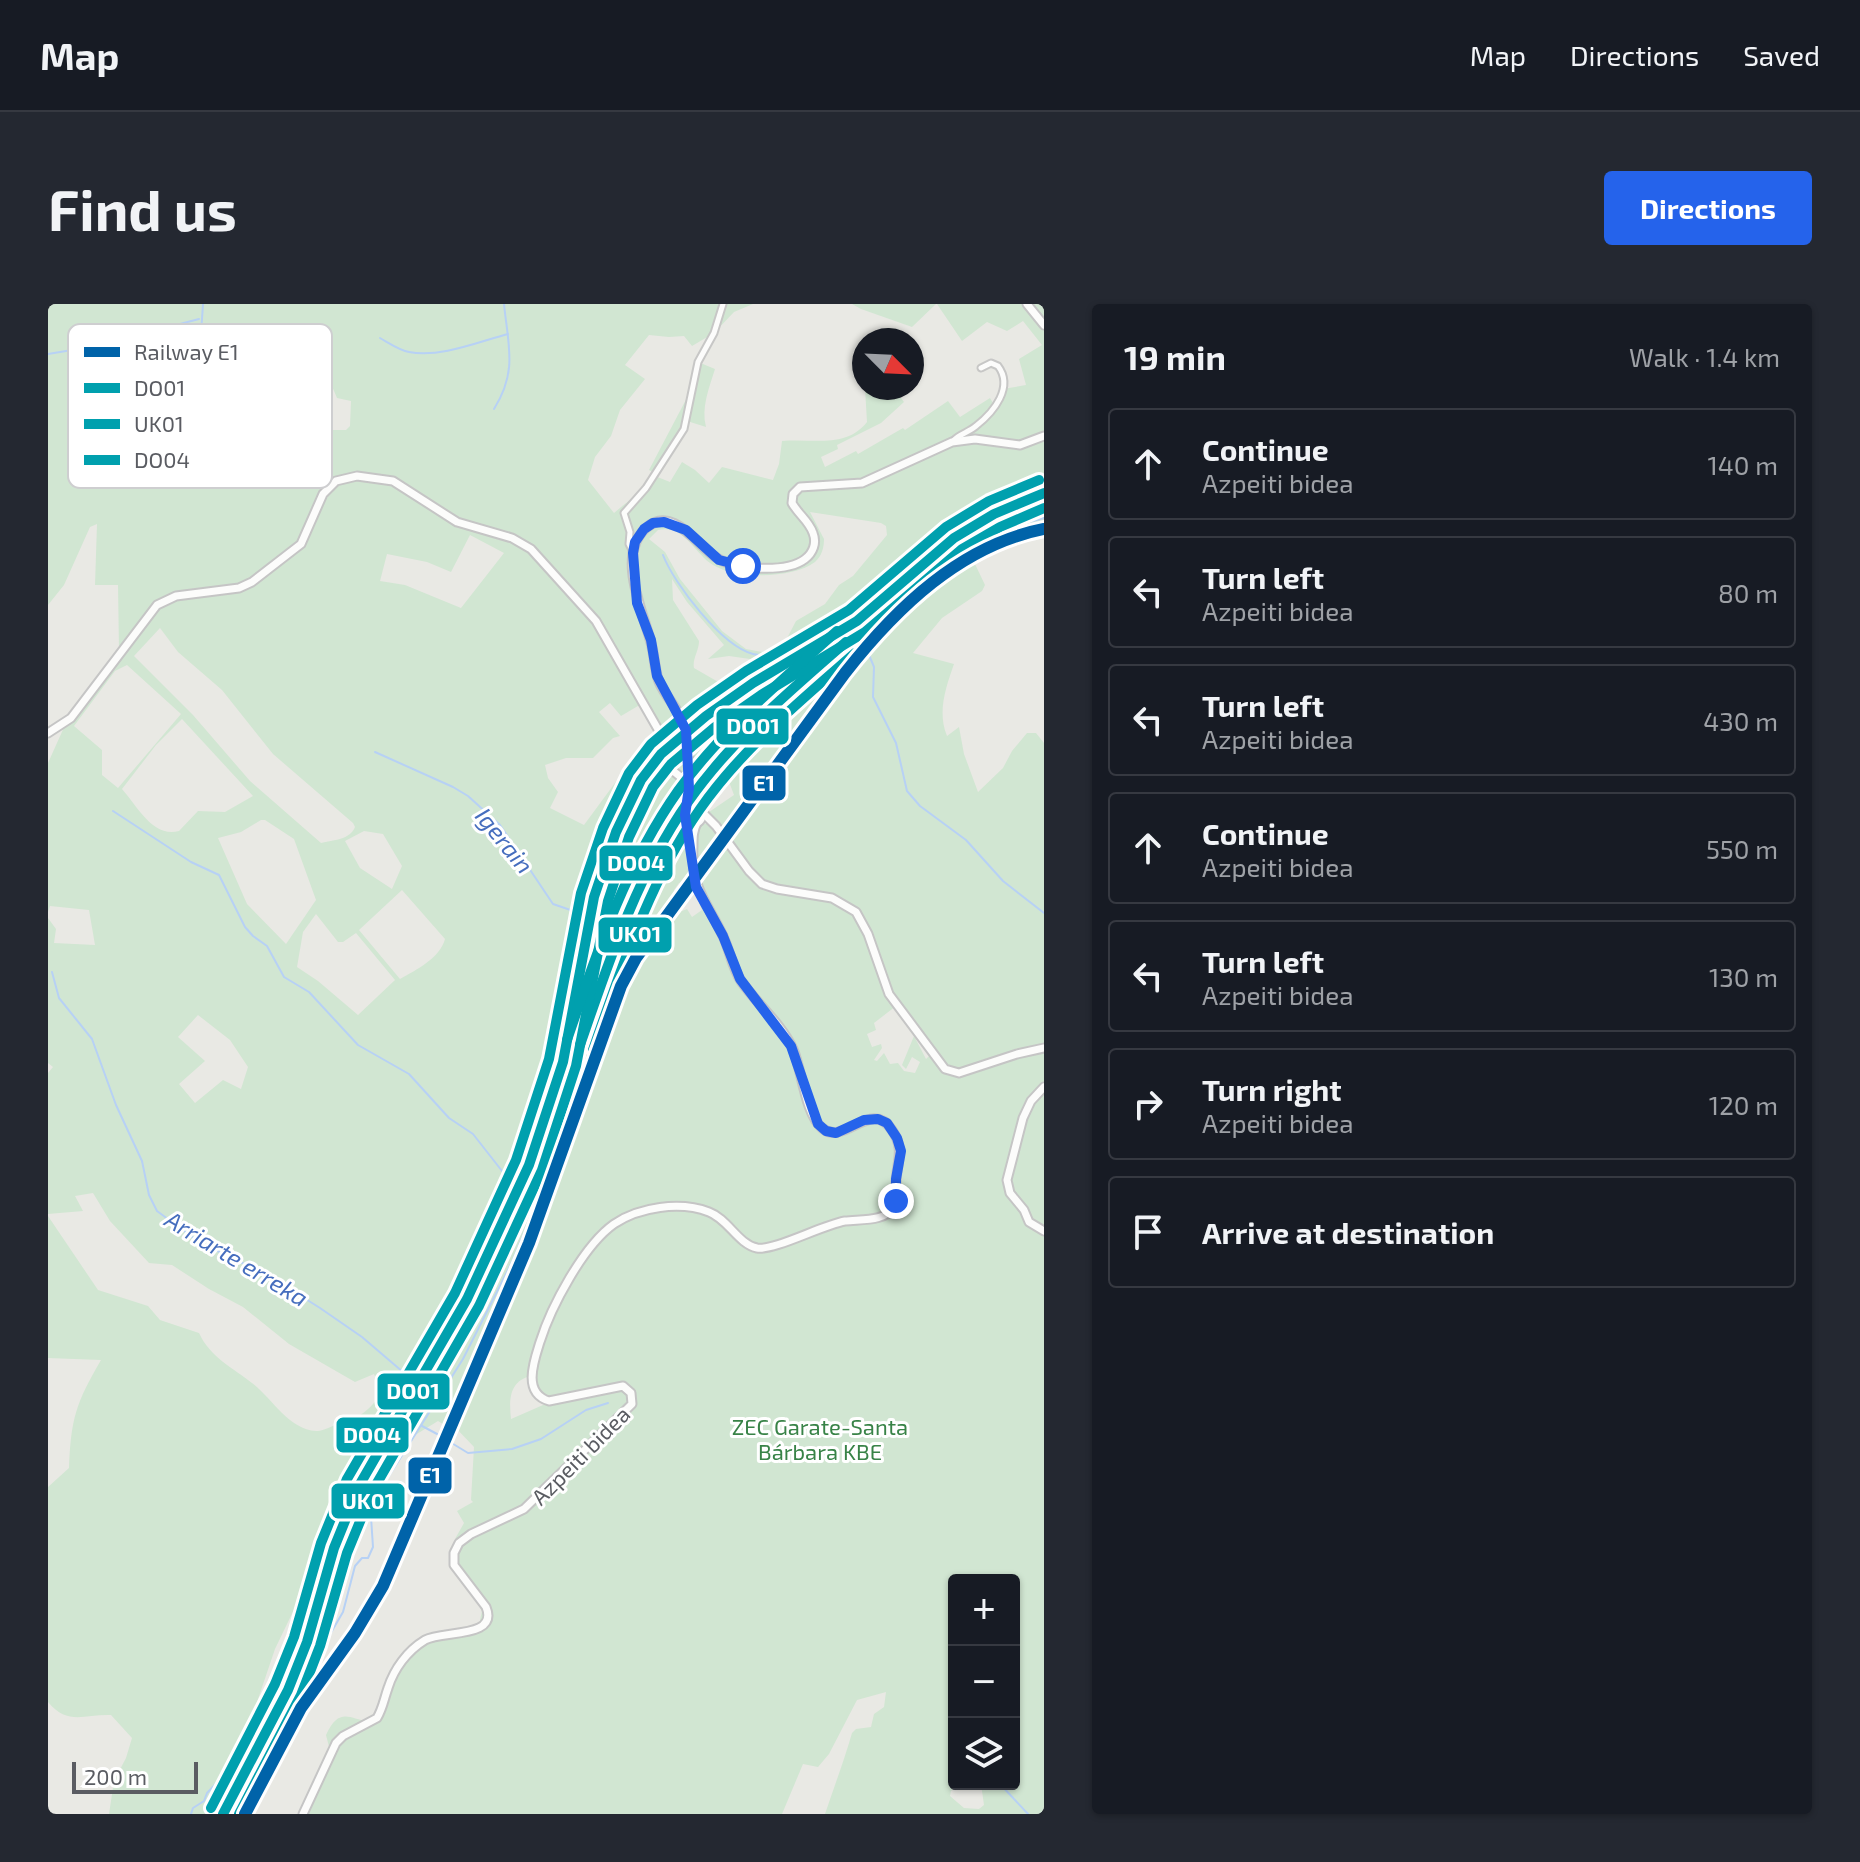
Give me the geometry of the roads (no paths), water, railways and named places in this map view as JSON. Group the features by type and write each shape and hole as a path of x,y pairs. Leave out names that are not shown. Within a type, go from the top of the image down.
{"highway":[{"path":"753,683 857,621 962,532 998,512 1044,493"},
{"path":"799,684 955,546 997,520 1044,500"},
{"path":"223,1814 293,1678 311,1630 334,1548 360,1484 472,1289 531,1160 561,1071 585,936 597,888"},
{"path":"229,1814 276,1728 304,1668 341,1551 370,1479 460,1325 516,1213 622,933"}],"main road":[{"path":"1027,304 1044,325"},
{"path":"633,552 635,542 644,529 653,523 664,522 686,530 710,553 727,563 769,568 794,565 809,556 815,539 809,525 793,505 792,496 797,489 808,485 846,486 862,483 954,441 975,439 1020,445 1044,436"},
{"path":"332,483 346,477 365,476 398,483 459,523 509,537 529,547 596,621 661,735 673,771 688,785"},
{"path":"48,733 71,718 157,605 176,596 248,585 301,544 328,488"},
{"name":"Azpeiti bidea","path":"303,1814 331,1750 343,1736 377,1718 397,1667 412,1650 434,1636 472,1632 485,1623 489,1613 486,1607 454,1565 454,1553 459,1543 479,1530 523,1511 632,1405 633,1395 624,1386 549,1401 537,1394 532,1381 535,1356 552,1307 600,1237 614,1224 631,1215 683,1207 714,1214 748,1244 763,1248 822,1226 883,1216 896,1205 901,1151 895,1135 887,1123 878,1119 862,1120 836,1133 826,1131 818,1124 791,1046 742,982 723,936 697,890 686,814 688,773 685,726 659,681 650,638 638,605 633,552"},
{"path":"673,771 682,775 688,773"},
{"name":"Azpeiti bidea","path":"688,785 692,800 699,809"},
{"path":"716,826 709,822 690,823 686,814 692,807 699,809 716,826 762,884 832,898 856,912 866,929 887,992 945,1069 959,1073 1044,1048"},
{"path":"698,822 702,817 699,809"},
{"name":"Azpeiti bidea","path":"692,852 693,834 698,822"},
{"path":"1044,1087 1031,1101 1024,1115 1007,1180 1010,1193 1029,1222 1044,1231"}],"street":[{"path":"633,552 623,515 648,486 684,429 698,362 714,333 723,304"},
{"path":"954,441 978,424 1004,392 1005,381 999,367 991,363 981,368"}],"waterway":[{"path":"202,324 203,304"},
{"path":"494,409 509,370 504,304"},
{"path":"180,324 199,319"},
{"path":"380,338 409,352 433,353 508,334"},
{"path":"48,354 68,351"},
{"path":"866,646 904,603 945,566 990,538 1044,518"},
{"path":"663,555 677,582 700,612 741,649 764,655 796,647"},
{"path":"867,650 874,667 873,697 896,743 907,791 920,806 966,840 1003,881 1044,913"},
{"name":"Igerain","path":"375,752 468,796 500,825 553,904 585,915"},
{"path":"113,811 191,862 219,875 245,927 267,946 284,977 309,992 358,1045 409,1074 449,1118 473,1134 502,1171"},
{"name":"Igerain","path":"329,1636 343,1612 355,1566 362,1558 368,1558 373,1547 371,1517 375,1498 463,1359 513,1260 556,1156 626,962"},
{"name":"Arriarte erreka","path":"52,972 59,998 92,1039 116,1105 142,1161 149,1195 157,1211 199,1242 269,1276 320,1308 362,1337 410,1378"},
{"path":"450,1442 468,1453 512,1449 541,1439 586,1410 608,1403"},
{"path":"422,1426 439,1435"},
{"name":"Igerain","path":"191,1814 193,1808 204,1801 207,1793 230,1769 261,1706 271,1695 304,1635"},
{"path":"1006,1790 1028,1814"}],"tunnel":[{"path":"597,888 624,811 648,769 683,732 753,683"},
{"path":"622,933 660,848 689,800 727,754 799,684"}],"rail line":[{"name":"E1","path":"245,1814 301,1708 355,1633 383,1586 529,1243 621,986 636,958 845,673 886,625 908,603 958,564 1014,537 1044,529"}],"park label":[{"name":"ZEC Garate-Santa Bárbara KBE","path":"820,1438"}]}
